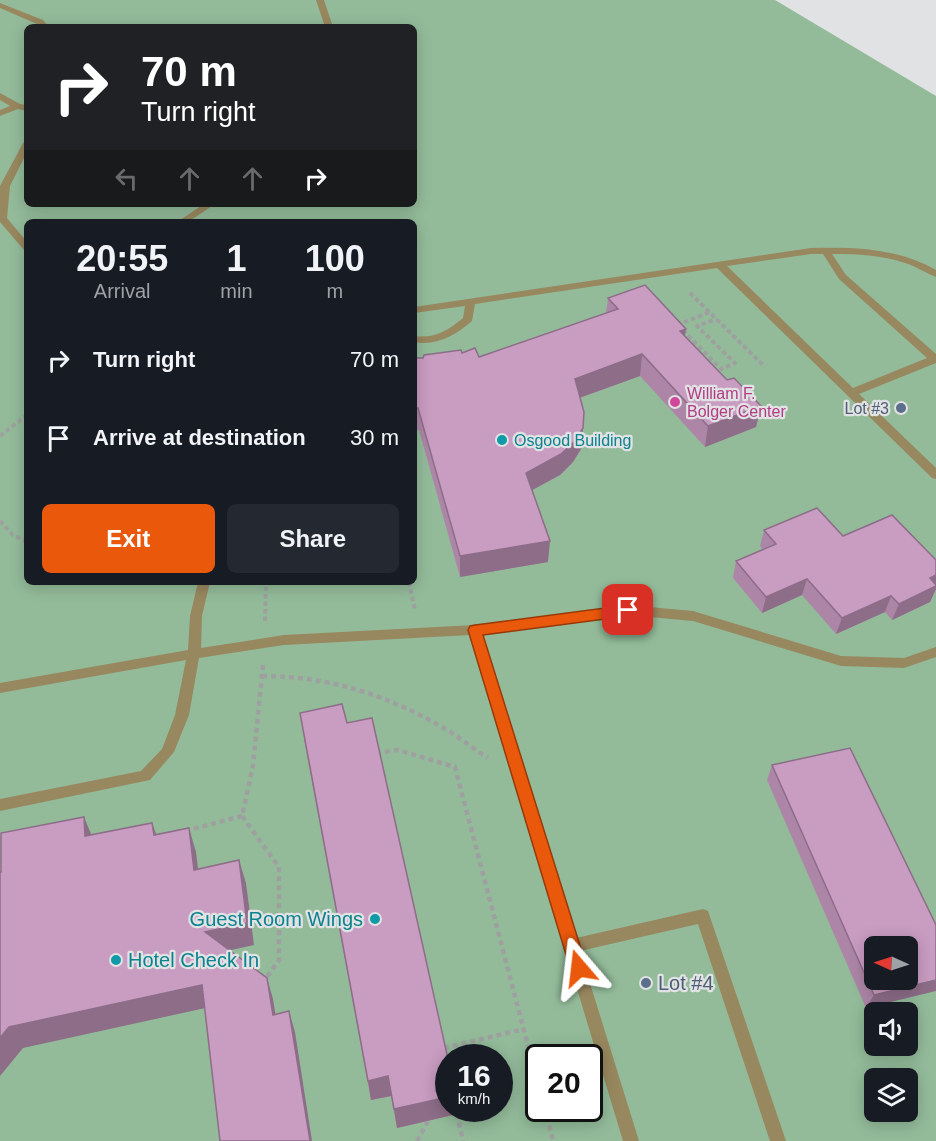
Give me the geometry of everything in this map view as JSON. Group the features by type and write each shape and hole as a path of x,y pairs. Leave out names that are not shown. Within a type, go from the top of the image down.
{"lane":[{"path":"320,0 328,24"},
{"path":"0,5 42,24"},
{"path":"0,96 24,107"},
{"path":"0,113 17,106"},
{"path":"24,149 5,186 2,218 24,244"},
{"path":"187,219 205,207"},
{"path":"417,310 719,264 825,251 848,250 888,255 928,268 936,274"},
{"path":"825,251 842,277 936,359 850,393"},
{"path":"719,264 936,475"},
{"path":"417,340 421,341 455,331 468,319 470,303"},
{"path":"0,805 145,776 167,752 182,715 194,654 196,616 203,585"},
{"path":"0,688 265,643 475,630 628,610 693,616 841,661 904,663 936,652"},
{"path":"475,630 632,1141"},
{"path":"572,946 703,916 778,1141"}],"path":[{"path":"690,293 765,367"},
{"path":"671,327 710,312"},
{"path":"671,318 721,369 735,363 697,326 716,319"},
{"path":"0,436 24,417"},
{"path":"0,521 13,536 24,541"},
{"path":"259,988 279,960 279,867 242,816 253,766 265,643 266,585"},
{"path":"262,676 288,675 325,679 380,696 441,727 487,757 516,763"},
{"path":"376,753 398,750 455,767 528,1044"},
{"path":"175,834 242,816"},
{"path":"461,1044 524,1029"},
{"path":"417,1141 428,1121"},
{"path":"459,1122 463,1141"},
{"path":"549,1122 554,1141"}],"green space":[{"name":"William F. Bolger Center","path":"0,0 775,0 936,96 936,1141 0,1141"}],"building":[{"name":"Osgood Building","path":"645,285 686,329 680,331 727,380 734,378 761,406 708,426 642,354 575,379 584,412 583,428 575,441 561,454 526,473 550,541 460,556 417,408 417,358 461,350 462,353 475,348 479,357 618,309 608,298"},
{"path":"817,508 843,536 892,515 936,560 936,575 930,578 936,586 899,604 891,596 842,618 807,579 766,597 736,561 776,544 764,530"},
{"name":"Guest Room Wings","path":"342,704 347,723 372,718 445,1044 435,1044 435,1100 394,1109 388,1076 368,1081 300,713"},
{"path":"850,748 936,925 936,980 918,984 918,936 864,936 864,972 772,765"},
{"name":"Hotel Check In","path":"84,817 85,836 152,823 154,835 189,828 194,870 239,860 247,923 205,932 267,978 273,1015 289,1011 310,1141 220,1141 202,985 9,1027 0,1038 1,833"},
{"path":"872,990 895,990 874,995"}],"place":[{"name":"William F. Bolger Center","path":"675,402"},
{"name":"Lot #3","path":"901,408"},
{"name":"Osgood Building","path":"502,440"},
{"name":"Guest Room Wings","path":"375,919"},
{"name":"Hotel Check In","path":"116,960"},
{"name":"Lot #4","path":"646,983"}],"route":[{"path":"579,968 475,630 628,610"}]}
